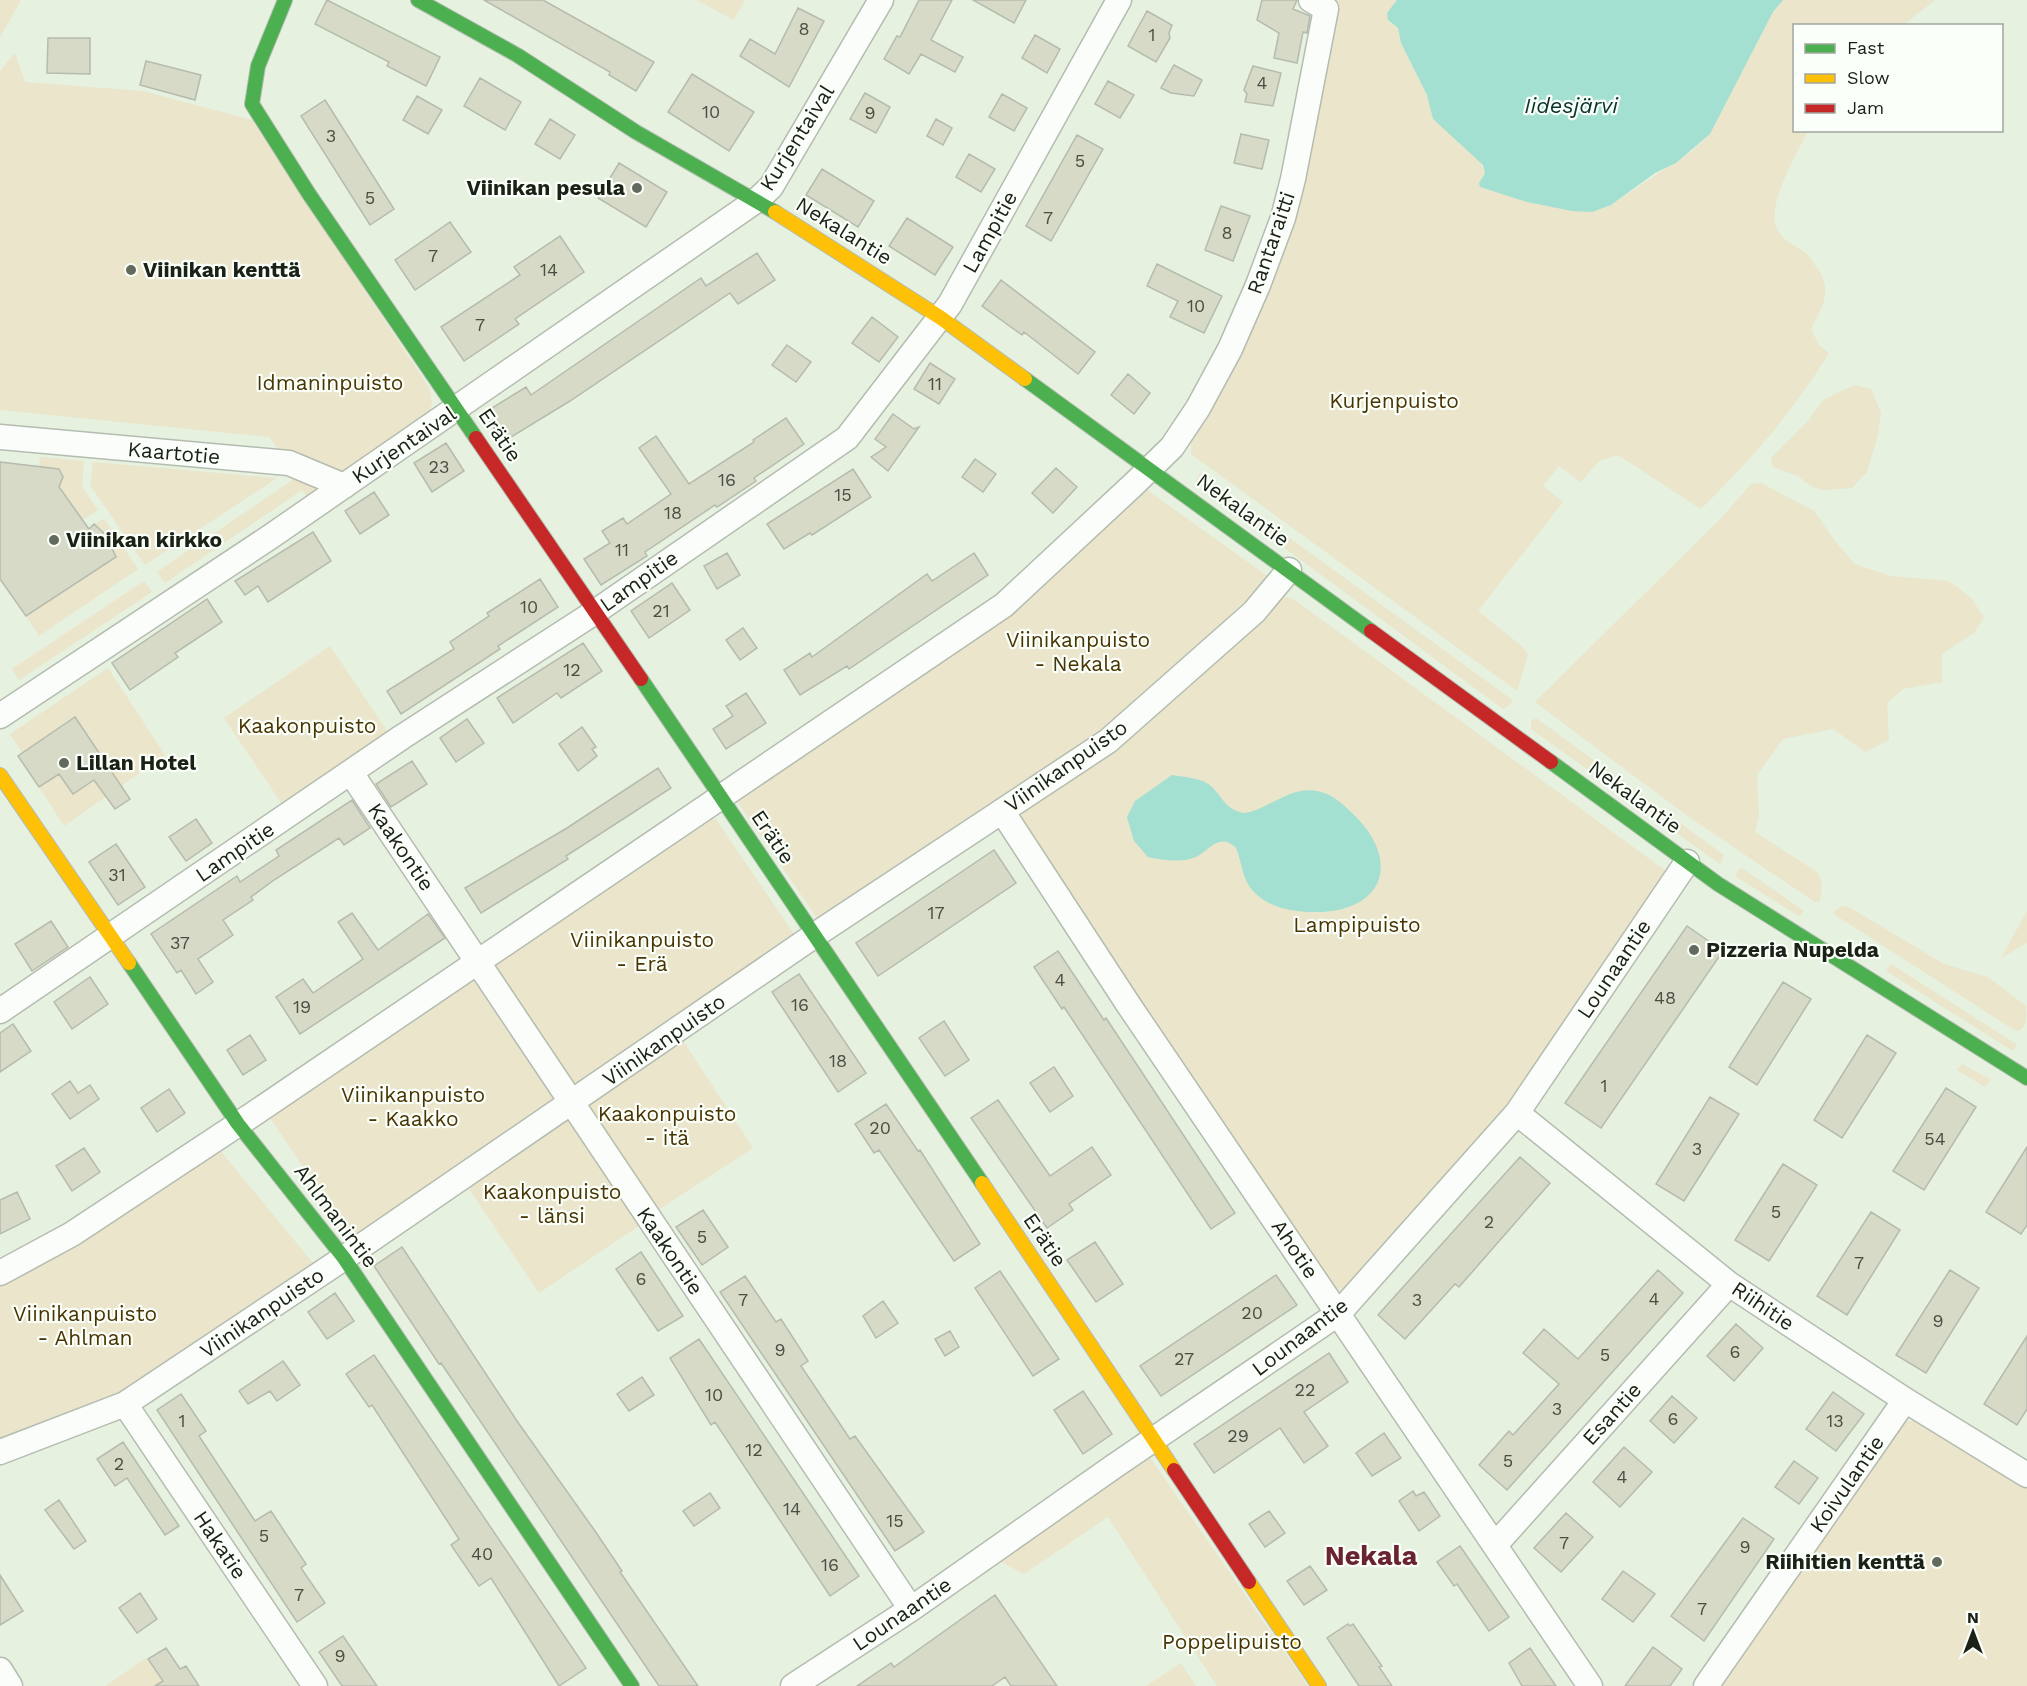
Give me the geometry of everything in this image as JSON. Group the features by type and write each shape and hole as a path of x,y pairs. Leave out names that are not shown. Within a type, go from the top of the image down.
{"street":[{"name":"Erätie","path":"285,0 258,66 252,104 309,194 722,797 739,827 815,935 1319,1686"},
{"name":"Nekalantie","path":"418,0 516,55 636,132 757,200 941,318 1688,862 1758,910 2027,1078"},
{"name":"Kurjentaival","path":"0,716 458,409 757,200 771,188 881,0"},
{"name":"Lampitie","path":"0,1011 351,773 595,612 847,438 941,318 1119,0"},
{"name":"Rantaraitti","path":"1150,468 1172,447 1214,382 1245,316 1278,233 1308,111 1326,9 1311,0"},
{"name":"Kaartotie","path":"0,437 289,463 344,486"},
{"path":"0,1273 72,1234 238,1124 1004,604 1150,468"},
{"name":"Viinikanpuisto","path":"0,1452 125,1404 571,1104 815,935 1108,741 1254,612 1289,570"},
{"name":"Kaakontie","path":"351,773 911,1609"},
{"name":"Ahlmanintie","path":"0,776 238,1124 344,1258 633,1686"},
{"name":"Ahotie","path":"1002,811 1134,1013 1496,1544 1590,1686"},
{"name":"Lounaantie","path":"793,1686 911,1609 1113,1467 1155,1441 1339,1313 1517,1113 1688,862"},
{"name":"Riihitie","path":"1517,1113 1729,1284 1905,1400 2027,1475"},
{"name":"Esantie","path":"1496,1544 1729,1284"},
{"name":"Koivulantie","path":"1706,1686 1905,1400"},
{"name":"Hakatie","path":"125,1404 315,1686"},
{"path":"0,1670 10,1686"}],"green space":[{"path":"0,0 21,0 0,37"},
{"path":"697,0 745,0 733,20"},
{"name":"Kurjenpuisto","path":"1336,0 1397,0 1387,13 1389,22 1398,28 1401,43 1427,95 1433,119 1478,157 1485,173 1480,181 1484,189 1505,193 1527,202 1599,210 1611,205 1692,151 1710,134 1773,12 1783,0 1935,0 1904,24 1793,24 1793,132 1808,132 1781,188 1777,200 1775,222 1783,238 1807,254 1822,277 1825,285 1824,299 1811,329 1819,345 1829,353 1801,395 1770,435 1701,509 1618,455 1599,461 1581,482 1559,466 1543,486 1563,502 1478,611 1523,647 1528,655 1517,691 1191,454 1192,432 1304,170"},
{"name":"Idmaninpuisto","path":"15,53 25,82 143,91 252,120 430,389 432,403 428,417 343,475 283,456 269,437 0,410 0,71"},
{"path":"1854,385 1871,389 1881,413 1878,435 1867,472 1852,488 1823,490 1812,487 1798,476 1773,467 1771,458 1808,421 1823,400"},
{"path":"40,457 84,461 82,487 98,510 83,520 59,487 63,477 59,469 39,466"},
{"path":"93,462 277,478 145,565 90,485"},
{"path":"1200,473 1511,699 1512,703 1503,709 1195,482"},
{"path":"300,475 316,486 310,499 302,490 165,583 157,572"},
{"path":"1761,483 1814,511 1855,564 1890,576 1949,581 1971,598 1984,617 1975,632 1942,654 1942,682 1903,689 1887,703 1889,740 1865,752 1833,729 1783,739 1757,775 1759,815 1755,832 1817,872 1822,881 1820,901 1815,902 1689,817 1535,702 1721,518 1751,484"},
{"name":"Viinikanpuisto - Nekala","path":"1147,490 1270,578 1126,712 994,805 819,921 734,797 1015,608"},
{"path":"104,519 138,569 39,636 26,616 115,557 106,535 94,524"},
{"path":"144,581 152,592 19,680 12,669"},
{"name":"Lampipuisto","path":"1285,597 1292,598 1666,871 1498,1117 1346,1290 1332,1289 1022,828 1022,815 1029,806"},
{"name":"Kaakonpuisto","path":"330,646 390,735 284,807 224,718"},
{"path":"108,668 165,755 64,826 39,787 59,774 73,794 110,770 75,717 22,753 10,734"},
{"path":"1536,718 1724,855 1720,864 1531,729 1531,721"},
{"name":"Viinikanpuisto - Erä","path":"713,815 796,937 572,1088 489,966"},
{"path":"1740,868 1804,911 1799,916 1735,876"},
{"path":"1842,906 1849,907 1944,964 1988,977 2026,1006 2024,1025 2016,1031 1835,915 1834,912"},
{"path":"2027,911 2027,943 2001,958"},
{"path":"1891,964 2016,1044 2013,1051 1886,971"},
{"name":"Viinikanpuisto - Kaakko","path":"476,976 558,1099 351,1238 268,1115"},
{"name":"Kaakonpuisto - itä","path":"682,1039 753,1148 652,1214 580,1105"},
{"path":"1962,1064 1991,1080 1985,1087 1957,1070"},
{"name":"Kaakonpuisto - länsi","path":"566,1115 640,1225 539,1293 465,1183"},
{"name":"Viinikanpuisto - Ahlman","path":"218,1148 313,1263 121,1395 0,1441 0,1283"},
{"path":"1906,1421 1917,1421 2027,1489 2027,1686 1717,1686 1894,1430"},
{"name":"Poppelipuisto","path":"1149,1456 1308,1686 1217,1686 1108,1517 1024,1574 996,1559"},
{"path":"146,1658 165,1686 105,1686"},
{"path":"1181,1663 1196,1686 1146,1686"}],"water":[{"name":"Iidesjärvi","path":"1397,0 1783,0 1773,12 1710,134 1676,163 1655,173 1611,205 1592,212 1572,211 1527,202 1480,187 1479,183 1485,173 1483,165 1433,119 1427,95 1401,43 1398,28 1388,20 1387,13"},
{"path":"1172,775 1194,778 1208,784 1229,806 1244,813 1262,808 1300,791 1310,790 1330,795 1348,809 1367,830 1377,849 1381,866 1378,882 1369,895 1355,905 1335,911 1309,912 1273,905 1255,893 1245,877 1236,848 1225,842 1215,844 1191,859 1166,860 1148,857 1134,841 1127,817 1135,801"}],"building":[{"path":"327,0 440,57 426,86 387,66 389,62 315,24"},
{"path":"484,0 543,0 654,62 636,91 609,75 610,72"},
{"path":"919,0 952,0 931,40 963,57 955,72 921,54 909,74 884,59 897,36 900,37"},
{"path":"973,0 1026,0 1014,23"},
{"path":"1262,0 1297,0 1293,9 1310,16 1307,33 1303,32 1297,63 1274,58 1279,33 1257,20"},
{"path":"798,8 824,21 789,87 740,56 750,39 775,54"},
{"path":"1147,11 1172,25 1170,38 1156,62 1128,46"},
{"path":"1035,35 1060,49 1047,73 1022,58"},
{"path":"48,38 90,38 90,74 47,73"},
{"path":"146,61 201,75 195,100 140,85"},
{"path":"1174,65 1202,80 1194,96 1171,93 1161,88"},
{"path":"1253,66 1281,73 1273,106 1245,102 1247,94 1244,90"},
{"path":"692,74 754,112 729,151 668,112"},
{"path":"480,78 521,102 505,130 464,106"},
{"path":"1108,81 1134,95 1120,118 1095,104"},
{"path":"865,93 890,107 876,133 850,119"},
{"path":"1002,94 1027,108 1014,131 989,117"},
{"path":"417,96 442,110 428,134 403,120"},
{"path":"325,100 394,209 370,225 301,116"},
{"path":"550,119 575,135 560,159 535,144"},
{"path":"936,119 952,128 943,145 927,136"},
{"path":"1241,134 1269,140 1262,169 1234,163"},
{"path":"1077,135 1103,149 1051,241 1026,226"},
{"path":"969,154 995,169 981,192 956,177"},
{"path":"619,163 667,192 646,227 598,198"},
{"path":"822,169 874,201 858,227 806,195"},
{"path":"1221,206 1250,216 1233,261 1205,250"},
{"path":"907,218 953,247 935,275 889,246"},
{"path":"450,222 471,252 415,290 395,260"},
{"path":"560,236 584,272 515,319 519,324 464,361 441,327 520,275 514,267"},
{"path":"757,253 775,280 738,304 730,293 570,401 503,442 484,413 526,387 531,395 701,278 706,286"},
{"path":"1157,264 1222,296 1204,333 1170,317 1178,301 1147,286"},
{"path":"1001,280 1095,352 1078,374 1024,332 1022,335 982,306"},
{"path":"872,317 898,337 879,362 852,343"},
{"path":"787,345 811,362 796,382 772,365"},
{"path":"930,363 955,379 939,404 914,389"},
{"path":"1128,374 1150,393 1134,414 1111,395"},
{"path":"893,414 914,429 919,427 888,471 871,457 886,447 875,439"},
{"path":"786,418 804,444 754,478 756,481 717,507 715,505 645,552 647,556 601,585 584,559 610,543 602,531 623,518 627,524 671,494 639,448 656,436 689,484 754,442 753,440"},
{"path":"446,443 464,471 432,492 414,463"},
{"path":"975,459 996,474 983,492 962,477"},
{"name":"Viinikan kirkko","path":"0,462 59,469 63,477 59,487 89,529 94,524 106,535 116,557 26,616 0,579"},
{"path":"1056,468 1077,487 1053,513 1032,493"},
{"path":"853,469 871,497 812,535 810,533 784,549 767,524"},
{"path":"374,492 389,515 360,534 345,511"},
{"path":"313,532 331,561 268,602 258,586 245,595 235,581"},
{"path":"727,553 740,575 717,589 704,566"},
{"path":"974,553 988,575 849,669 847,666 800,695 784,670 810,653 812,657 927,574 932,581"},
{"path":"540,579 558,607 498,646 500,649 401,714 387,691 454,649 450,642 489,616 487,613"},
{"path":"672,583 690,610 649,638 631,611"},
{"path":"207,599 222,622 175,653 178,657 130,690 112,663"},
{"path":"743,628 757,648 740,660 726,640"},
{"path":"583,643 602,671 561,698 557,693 513,723 497,698"},
{"path":"746,693 766,723 726,749 713,729 733,716 726,706"},
{"name":"Lillan Hotel","path":"75,717 130,799 115,809 94,780 73,794 59,774 39,787 18,756"},
{"path":"467,719 484,743 456,762 440,738"},
{"path":"582,727 596,747 592,749 597,756 578,771 559,744"},
{"path":"412,761 427,784 391,807 376,784"},
{"path":"658,768 671,788 566,856 568,859 481,913 465,888 567,828"},
{"path":"352,800 370,828 344,845 339,838 274,880 251,897 253,900 223,920 233,935 198,959 213,982 196,994 181,970 177,973 151,934 237,876 240,882 279,856 276,850"},
{"path":"196,819 212,843 186,861 169,837"},
{"path":"116,844 145,887 118,905 89,862"},
{"path":"994,850 1016,883 878,976 856,943"},
{"path":"352,913 378,950 428,914 445,938 300,1034 276,997 303,979 313,993 363,959 338,922"},
{"path":"51,921 68,947 32,971 15,944"},
{"path":"1687,926 1723,951 1601,1128 1565,1103"},
{"path":"1058,951 1104,1020 1106,1018 1235,1213 1211,1229 1064,1007 1062,1009 1034,967"},
{"path":"799,974 866,1073 838,1092 772,992"},
{"path":"90,977 108,1004 72,1029 54,1002"},
{"path":"1783,982 1811,999 1757,1085 1729,1067"},
{"path":"944,1021 969,1060 945,1076 919,1038"},
{"path":"13,1024 31,1051 0,1072 0,1033"},
{"path":"250,1035 266,1060 243,1075 227,1050"},
{"path":"1867,1035 1896,1053 1842,1138 1814,1120"},
{"path":"1054,1067 1073,1096 1050,1112 1030,1083"},
{"path":"70,1081 78,1093 90,1085 99,1099 70,1119 52,1094"},
{"path":"1946,1088 1976,1107 1924,1190 1893,1171"},
{"path":"169,1089 185,1113 157,1132 141,1108"},
{"path":"1710,1097 1739,1114 1684,1201 1656,1184"},
{"path":"998,1100 1050,1176 1092,1147 1111,1175 1069,1204 1073,1210 1047,1228 971,1118"},
{"path":"886,1104 918,1151 920,1150 980,1244 954,1261 879,1150 874,1153 855,1124"},
{"path":"2027,1147 2027,1225 2021,1234 1986,1212"},
{"path":"84,1148 100,1172 72,1191 56,1166"},
{"path":"1520,1157 1550,1183 1459,1287 1455,1284 1405,1339 1378,1315"},
{"path":"1783,1164 1817,1185 1769,1261 1735,1240"},
{"path":"17,1192 30,1219 0,1234 0,1200"},
{"path":"703,1210 728,1247 702,1265 676,1227"},
{"path":"1871,1212 1900,1230 1847,1315 1817,1296"},
{"path":"1095,1242 1123,1284 1096,1302 1067,1260"},
{"path":"402,1247 517,1421 595,1531 622,1571 620,1572 698,1686 659,1686 441,1363 439,1364 374,1266"},
{"path":"641,1252 683,1316 658,1331 616,1269"},
{"path":"1658,1270 1683,1293 1507,1490 1479,1465 1509,1431 1513,1435 1559,1384 1523,1353 1544,1329 1578,1359"},
{"path":"1950,1270 1979,1288 1926,1373 1896,1355"},
{"path":"1000,1271 1059,1359 1033,1376 975,1288"},
{"path":"1276,1275 1297,1305 1161,1396 1140,1366"},
{"path":"745,1276 776,1322 781,1319 808,1361 801,1366 850,1439 855,1436 924,1532 895,1551 720,1292"},
{"path":"335,1293 354,1321 327,1339 308,1312"},
{"path":"883,1301 898,1323 876,1338 863,1316"},
{"path":"1736,1324 1763,1348 1734,1381 1707,1356"},
{"path":"950,1331 959,1347 945,1356 935,1339"},
{"path":"2027,1336 2027,1409 2017,1425 1984,1404"},
{"path":"699,1339 859,1576 830,1596 715,1422 711,1425 670,1358"},
{"path":"1329,1353 1348,1382 1304,1412 1328,1446 1304,1463 1280,1428 1214,1473 1194,1444"},
{"path":"374,1355 586,1668 559,1686 491,1578 479,1586 451,1545 459,1539 372,1405 369,1407 346,1374"},
{"path":"283,1361 300,1385 277,1401 270,1391 248,1404 239,1391"},
{"path":"642,1377 654,1395 629,1411 617,1394"},
{"path":"1083,1391 1112,1434 1083,1454 1054,1410"},
{"path":"1833,1392 1864,1414 1836,1451 1806,1429"},
{"path":"181,1394 206,1431 199,1436 255,1521 271,1511 306,1564 301,1568 325,1603 297,1622 157,1410"},
{"path":"1672,1396 1697,1418 1674,1443 1650,1421"},
{"path":"1384,1433 1401,1458 1372,1476 1356,1453"},
{"path":"123,1442 179,1526 165,1535 127,1478 115,1486 97,1459"},
{"path":"1624,1447 1652,1472 1620,1507 1593,1482"},
{"path":"1794,1461 1818,1478 1799,1504 1775,1487"},
{"path":"1413,1491 1416,1496 1424,1492 1440,1516 1419,1531 1399,1501"},
{"path":"710,1493 720,1508 694,1526 683,1511"},
{"path":"59,1500 86,1541 74,1549 45,1510"},
{"path":"1269,1511 1285,1533 1265,1547 1249,1524"},
{"path":"1566,1513 1593,1537 1561,1572 1534,1548"},
{"path":"1743,1518 1774,1539 1704,1641 1671,1616"},
{"path":"1460,1546 1509,1617 1489,1631 1457,1584 1454,1586 1437,1562"},
{"path":"1310,1566 1327,1590 1304,1605 1287,1581"},
{"path":"1623,1571 1655,1594 1633,1622 1602,1599"},
{"path":"0,1575 23,1611 0,1625"},
{"path":"140,1593 157,1619 137,1633 119,1608"},
{"path":"995,1595 1057,1686 1011,1686 1005,1677 992,1686 857,1686 891,1663 894,1667"},
{"path":"1348,1624 1350,1626 1353,1624 1382,1666 1379,1667 1392,1686 1359,1686 1327,1638"},
{"path":"343,1636 377,1686 342,1686 319,1652"},
{"path":"1653,1647 1682,1669 1670,1686 1625,1686"},
{"path":"166,1648 180,1669 186,1666 199,1686 155,1686 163,1681 148,1659"},
{"path":"1530,1648 1556,1686 1522,1686 1509,1663"}],"traffic: fast":[{"path":"285,0 258,66 252,104 309,194 476,438"},
{"path":"418,0 517,55 636,132 775,212"},
{"path":"1025,379 1371,631"},
{"path":"641,679 982,1183"},
{"path":"1551,762 1718,884 2027,1078"},
{"path":"129,963 238,1124 344,1258 632,1686"}],"traffic: slow":[{"path":"775,212 941,318 1025,379"},
{"path":"0,775 129,963"},
{"path":"982,1183 1174,1470"},
{"path":"1249,1582 1319,1686"}],"traffic: jam":[{"path":"476,438 641,679"},
{"path":"1371,631 1551,762"},
{"path":"1174,1470 1249,1582"}],"place":[{"name":"Viinikan pesula","path":"637,188"},
{"name":"Viinikan kenttä","path":"131,270"},
{"name":"Viinikan kirkko","path":"54,540"},
{"name":"Lillan Hotel","path":"64,763"},
{"name":"Pizzeria Nupelda","path":"1694,950"},
{"name":"Riihitien kenttä","path":"1937,1562"}],"district":[{"name":"Nekala","path":"1371,1556"}]}
